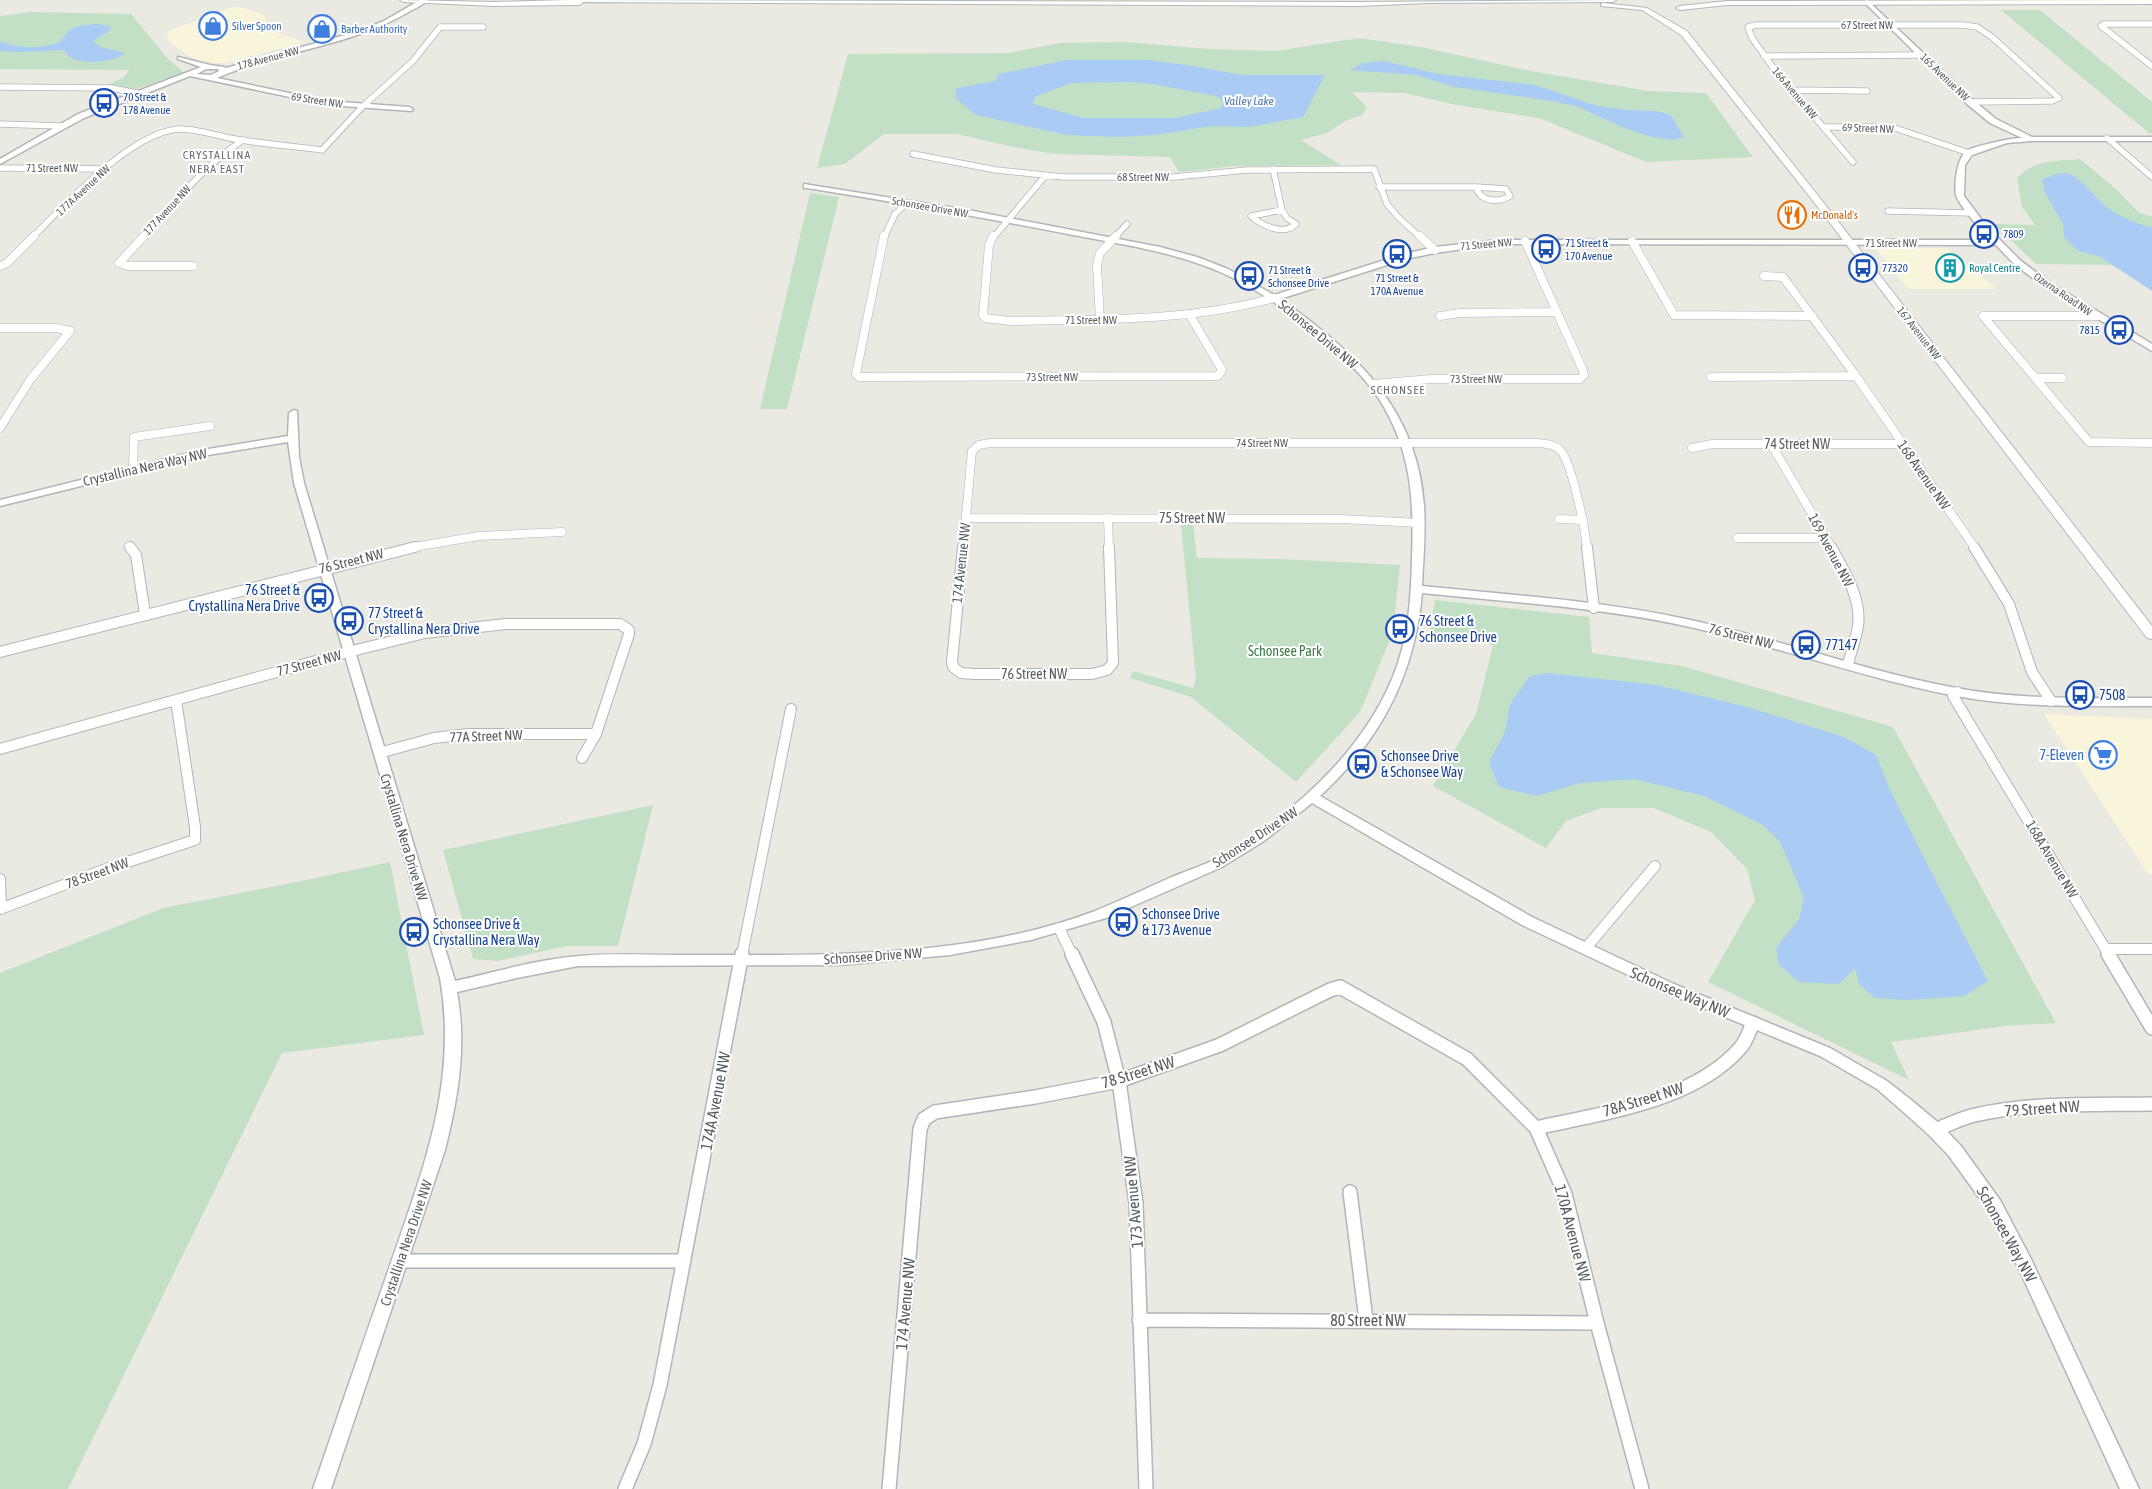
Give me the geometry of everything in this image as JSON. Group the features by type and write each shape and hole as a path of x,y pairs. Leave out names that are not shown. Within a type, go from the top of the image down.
{"main road":[{"path":"403,0 513,5 626,1"},
{"path":"445,0 506,2 540,0"},
{"path":"570,0 1274,1 1420,4 1425,2 1613,0"},
{"name":"167 Avenue NW","path":"1632,0 1634,4 1684,33 1850,243 2152,635"},
{"path":"1693,0 1727,3"},
{"path":"1493,2 1616,6 1643,9 1727,3 2148,1"},
{"name":"167 Avenue NW","path":"1674,8 1684,33"}],"street":[{"name":"178 Avenue NW","path":"193,73 213,67 244,62 354,29 417,0"},
{"name":"178 Avenue NW","path":"204,77 358,33 386,22 417,0"},
{"name":"165 Avenue NW","path":"1867,2 1970,102 1993,121 2032,139"},
{"path":"2152,24 2104,24 2101,26 2152,66"},
{"name":"67 Street NW","path":"1756,25 1963,25 1977,27 1992,37 2059,98 2052,101 1970,102"},
{"name":"166 Avenue NW","path":"1756,25 1748,27 1748,32 1764,56 1854,162"},
{"path":"243,140 322,150 340,128 413,61 440,27 484,27"},
{"path":"1764,56 1922,55"},
{"path":"204,77 194,76 193,68 178,57 222,68 226,82"},
{"path":"0,162 61,126 137,93 193,73"},
{"path":"165,84 204,77"},
{"name":"69 Street NW","path":"204,77 301,98 362,107 409,109"},
{"path":"0,87 106,88 137,93"},
{"path":"1791,90 1867,91"},
{"path":"0,124 61,126"},
{"name":"69 Street NW","path":"1823,127 1892,127 1969,153"},
{"name":"177A Avenue NW","path":"1,266 7,263 104,169 155,136 175,128 243,140"},
{"path":"2107,138 2152,177"},
{"path":"1969,153 2006,141 2032,139 2152,139"},
{"name":"177 Avenue NW","path":"193,266 128,266 120,264 119,261 210,165 224,152 243,140"},
{"name":"Ozerna Road NW","path":"1969,153 1961,166 1960,196 1971,213 1997,243 2018,263 2049,286 2152,348"},
{"name":"68 Street NW","path":"913,154 996,170 1045,176 1189,177 1232,171 1273,169 1374,169 1379,187"},
{"name":"71 Street NW","path":"0,168 104,169"},
{"path":"1273,169 1282,210 1287,218 1296,224 1292,228 1282,230 1256,220 1251,216 1276,214 1282,210"},
{"path":"1007,220 1035,192 1045,176"},
{"name":"Schonsee Drive NW","path":"450,988 517,972 578,961 840,960 910,955 968,947 1059,928 1134,900 1218,864 1285,821 1313,798 1341,769 1378,719 1392,693 1408,650 1414,616 1419,507 1414,472 1405,443 1388,407 1373,384 1342,353 1295,312 1244,280 1206,263 1167,252 1111,239 807,186"},
{"path":"1436,250 1398,217 1387,204 1379,187 1476,187 1503,187 1510,196 1505,199 1483,198 1476,187"},
{"name":"73 Street NW","path":"907,203 895,214 884,236 856,374 859,377 1218,376 1222,370 1191,317"},
{"path":"1888,211 1971,213"},
{"name":"71 Street NW","path":"1007,220 993,235 989,245 983,315 985,318 1100,320 1191,317 1239,308 1390,261 1436,250 1482,244 1526,241 1997,243"},
{"path":"1100,320 1097,265 1100,253 1127,224"},
{"path":"1440,316 1460,313 1557,312 1526,241"},
{"path":"1632,241 1674,315 1812,316"},
{"name":"168 Avenue NW","path":"1764,276 1783,277 1856,376 1982,558 2009,604 2024,653 2032,672 2050,702"},
{"name":"73 Street NW","path":"1373,384 1431,379 1580,379 1584,375 1582,368 1557,312"},
{"path":"2097,316 1983,316 2089,442 2152,442"},
{"path":"0,328 56,328 70,331 30,380 0,428"},
{"path":"1711,377 1856,376"},
{"path":"2037,378 2062,378"},
{"name":"Crystallina Nera Drive NW","path":"294,413 293,459 299,483 450,988 453,1048 446,1114 437,1150 322,1489"},
{"path":"133,469 134,438 210,426"},
{"name":"Crystallina Nera Way NW","path":"0,503 202,453 292,438"},
{"name":"74 Street NW","path":"974,448 990,443 1538,443 1552,445 1562,455 1578,498 1583,520"},
{"name":"74 Street NW","path":"1692,448 1712,444 1903,444"},
{"name":"169 Avenue NW","path":"1771,444 1846,573 1858,608 1858,626 1848,664"},
{"name":"174 Avenue NW","path":"961,673 953,667 952,662 974,448"},
{"name":"75 Street NW","path":"966,518 1341,519 1419,523"},
{"name":"76 Street NW","path":"961,673 1092,674 1106,671 1111,667 1113,663 1108,518"},
{"path":"1559,518 1583,520 1594,608"},
{"name":"76 Street NW","path":"0,652 403,549 479,536 562,532"},
{"path":"1736,538 1826,538"},
{"path":"129,546 136,555 145,614"},
{"name":"76 Street NW","path":"1416,589 1594,608 1678,621 1732,632 1957,692 2050,702 2152,702"},
{"name":"77 Street NW","path":"0,749 348,652 425,633 488,625 610,624 625,626 629,630 629,634 596,734"},
{"name":"168A Avenue NW","path":"1957,692 1953,696 2152,1028"},
{"name":"78 Street NW","path":"1,909 106,869 195,840 195,828 176,700"},
{"name":"174A Avenue NW","path":"625,1489 644,1444 655,1409 741,959 792,709"},
{"name":"77A Street NW","path":"379,753 434,738 468,734 596,734"},
{"path":"582,758 596,734"},
{"name":"Schonsee Way NW","path":"1313,798 1527,921 1654,981 1825,1052 1882,1084 1935,1130 1976,1179 2009,1232 2130,1489"},
{"path":"1586,948 1655,866"},
{"path":"0,879 1,909"},
{"name":"173 Avenue NW","path":"1059,928 1104,1022 1119,1081 1136,1203 1146,1489"},
{"path":"2106,949 2152,949"},
{"name":"78 Street NW","path":"924,1119 935,1112 1035,1097 1119,1081 1220,1045 1330,990 1340,987"},
{"name":"170A Avenue NW","path":"1340,987 1467,1059 1536,1128 1565,1194 1597,1323 1642,1489"},
{"name":"78A Street NW","path":"1536,1128 1652,1100 1704,1078 1725,1062 1742,1045 1753,1023"},
{"name":"79 Street NW","path":"1935,1130 1973,1116 1997,1111 2054,1105 2152,1104"},
{"name":"174 Avenue NW","path":"889,1489 920,1129 924,1119"},
{"path":"1350,1192 1366,1320"},
{"path":"400,1261 684,1261"},
{"name":"80 Street NW","path":"1139,1320 1597,1323"}],"shaded area":[{"path":"236,6 265,15 267,29 304,42 227,63 218,63 200,61 189,56 167,40 168,31"},
{"path":"1876,248 1946,248 1997,289 1908,289"},
{"path":"2044,714 2152,719 2152,874 2148,874"}],"green space":[{"path":"2001,10 2040,10 2152,102 2152,133 2149,133"},
{"path":"30,12 131,14 169,60 184,73 135,89 108,85 125,76 129,70 0,69 0,16"},
{"path":"1359,38 1421,47 1531,71 1648,91 1706,93 1753,157 1646,162 1539,118 1456,105 1404,93 1352,92 1367,107 1362,115 1345,121 1327,133 1301,140 1341,165 1235,166 1179,172 1170,157 1054,154 956,134 884,134 845,164 817,168 848,54 1009,53 1059,43 1126,42 1211,49 1276,51"},
{"path":"2080,159 2116,189 2138,212 2152,217 2152,290 2112,265 2036,264 1994,224 2035,225 2022,207 2017,179 2029,168 2037,165 2054,161"},
{"path":"810,193 839,197 787,409 760,409"},
{"name":"Schonsee Park","path":"1181,524 1193,524 1197,558 1280,559 1400,565 1393,632 1360,712 1296,782 1191,697 1130,678 1133,671 1193,688 1196,679"},
{"path":"1435,600 1589,617 1592,653 1682,666 1893,727 2056,1023 2005,1026 1891,1042 1909,1080 1708,982 1755,900 1747,869 1711,832 1654,808 1601,808 1566,821 1546,848 1433,786 1476,714 1493,645 1429,634"},
{"path":"653,805 618,946 566,946 498,961 473,959 443,850"},
{"path":"390,862 424,1035 282,1053 68,1489 0,1489 0,973 163,908"}],"water":[{"path":"97,24 111,28 93,41 100,47 125,53 108,61 93,62 73,59 64,50 0,51 0,41 21,47 46,46 59,42 73,28"},
{"name":"Valley Lake","path":"1067,60 1148,60 1242,75 1325,75 1303,117 1249,127 1212,126 1155,135 1119,137 1067,135 976,115 955,98 957,88 995,81 999,74","holes":["1130,82 1153,84 1216,96 1223,101 1221,108 1175,118 1083,118 1033,104 1036,96 1072,83"]},
{"path":"1384,61 1438,74 1535,85 1597,106 1655,111 1671,115 1684,137 1674,140 1652,137 1624,128 1576,106 1455,87 1416,75 1350,70 1363,63"},
{"path":"2069,173 2109,209 2130,220 2152,228 2152,291 2099,256 2078,251 2064,237 2063,224 2045,193 2042,180 2055,174"},
{"path":"1546,673 1657,685 1747,707 1844,737 1876,755 1890,790 1988,981 1964,996 1907,1000 1875,998 1859,984 1855,968 1839,984 1799,982 1779,965 1776,948 1799,919 1804,898 1780,842 1763,825 1704,796 1634,779 1580,783 1537,796 1499,787 1489,762 1505,732 1510,704 1530,676"}],"place":[{"name":"Silver Spoon","path":"213,26"},
{"name":"Barber Authority","path":"322,29"},
{"name":"70 Street & 178 Avenue","path":"104,103"},
{"name":"McDonald's","path":"1792,215"},
{"name":"7809","path":"1984,234"},
{"name":"71 Street & 170 Avenue","path":"1546,249"},
{"name":"71 Street & 170A Avenue","path":"1397,254"},
{"name":"77320","path":"1863,268"},
{"name":"Royal Centre","path":"1950,268"},
{"name":"71 Street & Schonsee Drive","path":"1249,276"},
{"name":"7815","path":"2119,330"},
{"name":"76 Street & Crystallina Nera Drive","path":"319,598"},
{"name":"77 Street & Crystallina Nera Drive","path":"349,621"},
{"name":"76 Street & Schonsee Drive","path":"1400,629"},
{"name":"77147","path":"1806,645"},
{"name":"7508","path":"2080,695"},
{"name":"7-Eleven","path":"2103,755"},
{"name":"Schonsee Drive & Schonsee Way","path":"1362,764"},
{"name":"Schonsee Drive & 173 Avenue","path":"1123,922"},
{"name":"Schonsee Drive & Crystallina Nera Way","path":"414,932"}],"district":[{"name":"CRYSTALLINA NERA EAST","path":"217,162"},
{"name":"SCHONSEE","path":"1398,390"}]}
